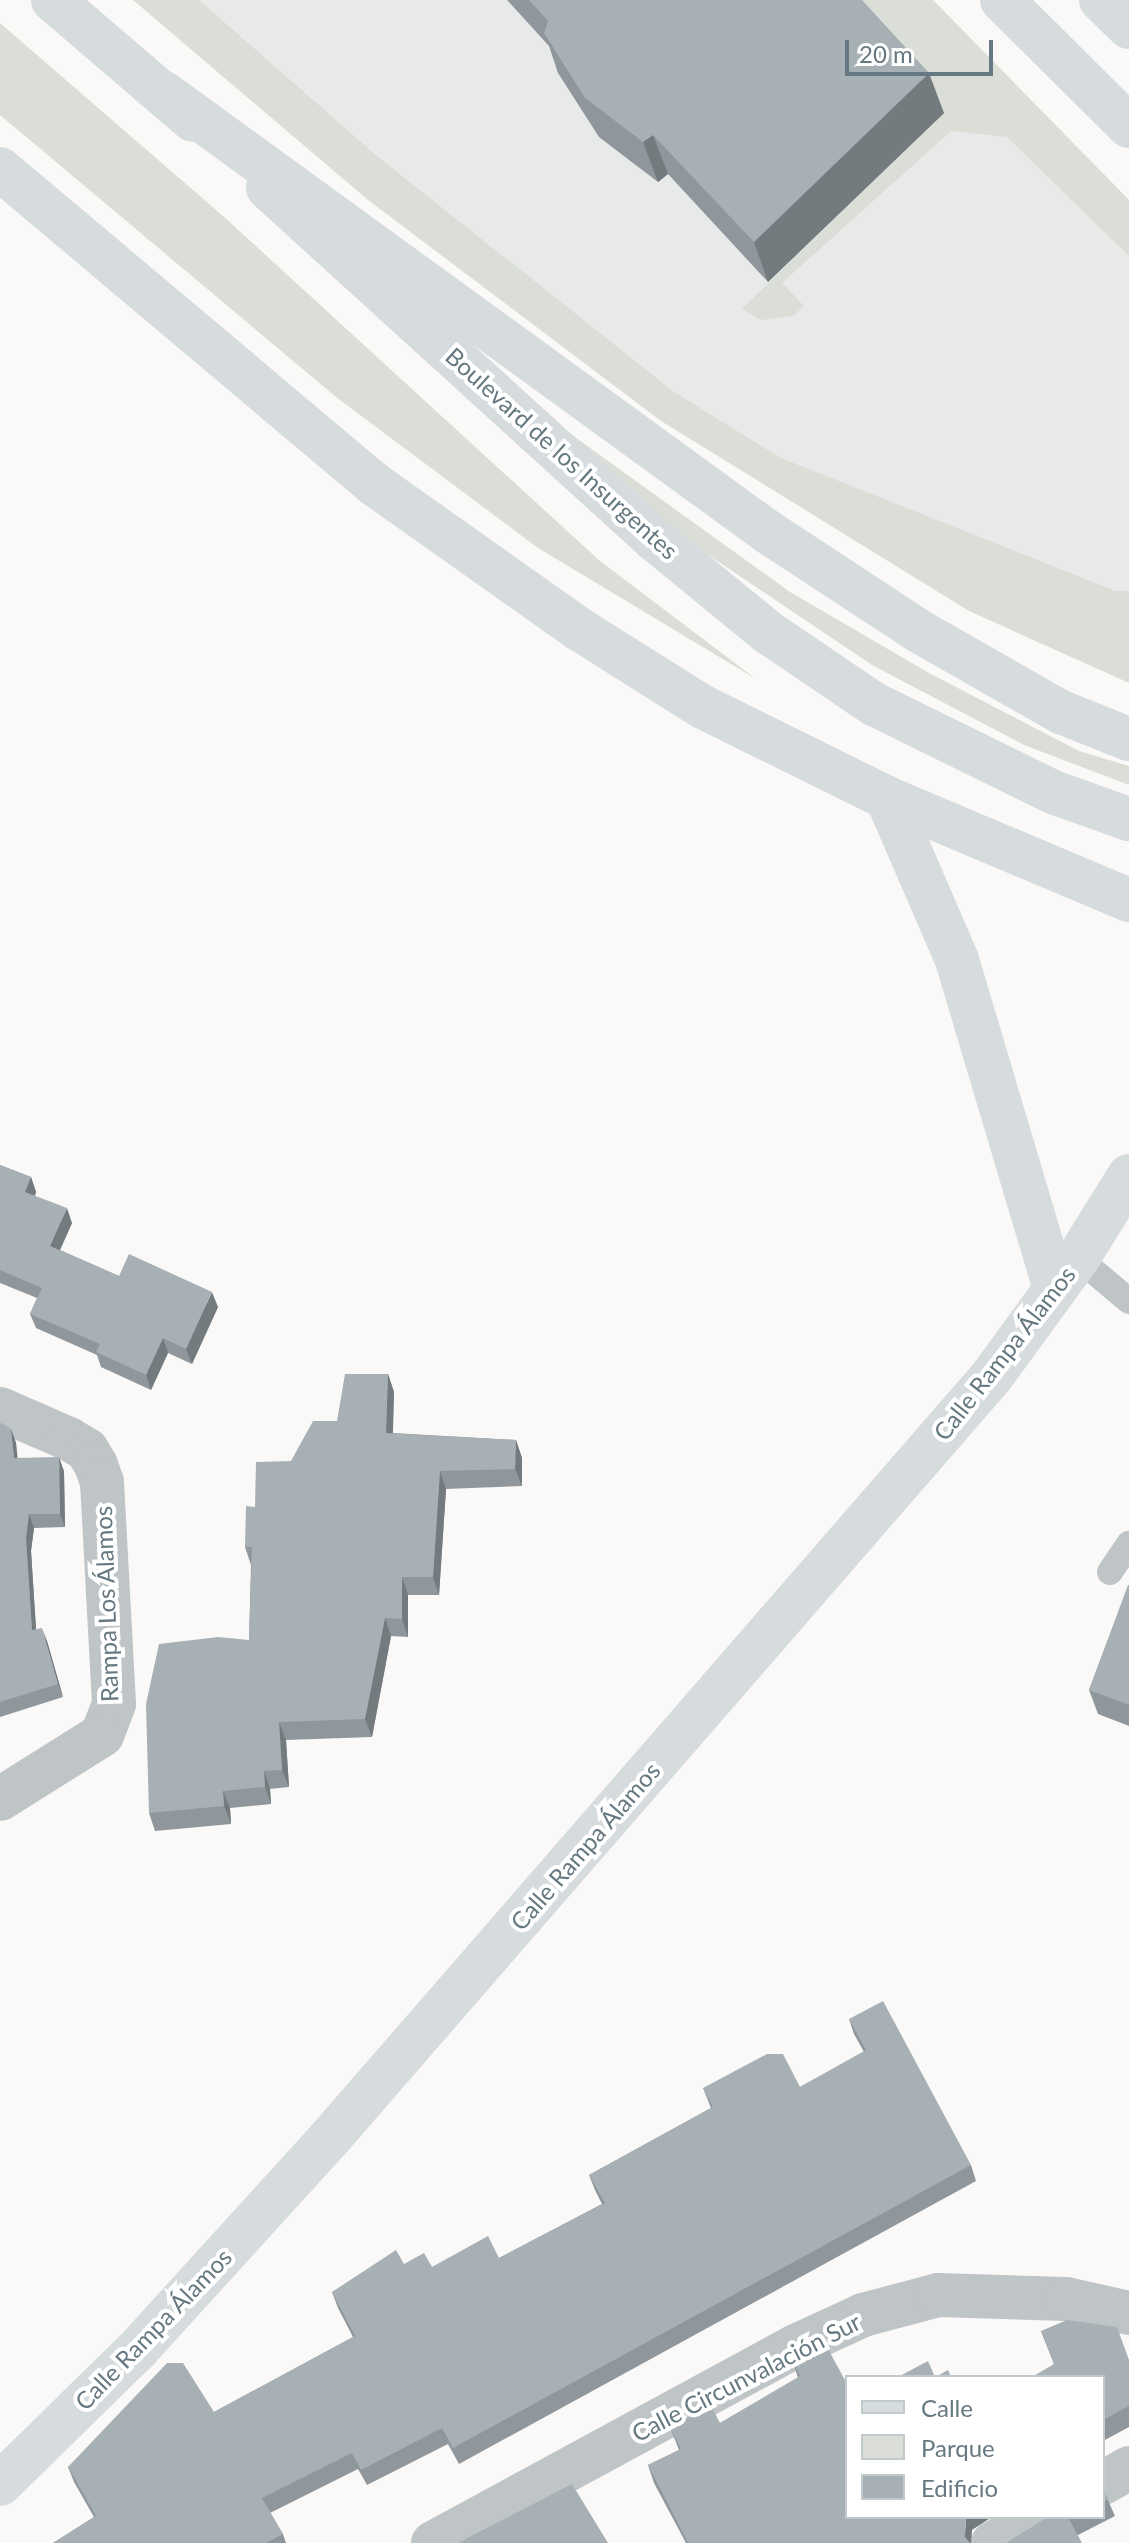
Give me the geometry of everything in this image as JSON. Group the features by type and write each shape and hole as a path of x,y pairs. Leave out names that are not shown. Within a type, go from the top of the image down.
{"main road":[{"name":"Boulevard de los Insurgentes","path":"53,0 164,93 654,539 769,633 874,704 1053,792 1129,819"},
{"path":"1002,0 1129,126"},
{"path":"1101,0 1129,27"},
{"path":"164,93 768,532 917,630 1061,712 1129,739"},
{"path":"0,169 399,502 579,629 703,707 887,798 1129,900"},
{"path":"887,798 957,960 1067,1273"},
{"name":"Calle Rampa Álamos","path":"0,2484 136,2351 329,2139 992,1376 1067,1273 1117,1223 1129,1176"}],"street":[{"name":"Rampa Los Álamos","path":"0,1409 69,1439 87,1450 96,1465 102,1482 114,1704 102,1735 0,1799"},
{"name":"Calle Circunvalación Sur","path":"433,2543 796,2346 863,2315 952,2295 1066,2299 1129,2313"},
{"path":"1105,2482 1129,2468"},
{"path":"993,2543 1036,2519"}],"lane":[{"path":"1067,1273 1129,1301"},
{"path":"1110,1572 1129,1544"}],"shaded area":[{"path":"133,0 933,0 1129,200 1129,610 661,421"}],"green space":[{"path":"133,0 199,0 377,156 674,392 781,458 1115,591 1129,591 1129,683 969,611 661,421 368,200"},
{"path":"840,0 933,0 1129,200 1129,256 1007,137 951,131 782,283 804,306 793,316 761,320 742,309 943,113"},
{"path":"0,23 223,216 600,561 756,679 538,548 336,397 0,115"},
{"path":"536,409 790,592 929,673 1079,751 1129,766 1129,785 1024,745 872,665 698,548"}],"building":[{"path":"529,0 862,0 929,73 754,242 653,135 643,142 585,98 544,33 548,21"},
{"path":"0,1165 31,1177 25,1192 67,1208 50,1246 119,1276 129,1254 212,1292 186,1349 163,1338 146,1375 96,1352 100,1344 30,1314 42,1288 0,1270"},
{"path":"345,1374 388,1374 386,1433 516,1440 515,1469 440,1471 433,1577 402,1577 402,1619 385,1618 365,1719 279,1722 282,1770 264,1771 265,1787 223,1791 224,1806 149,1813 146,1704 159,1644 218,1637 249,1640 252,1547 245,1547 246,1506 255,1507 256,1462 291,1461 313,1421 337,1421"},
{"path":"0,1423 11,1429 14,1458 59,1457 60,1514 29,1514 26,1538 32,1630 42,1628 58,1684 0,1702"},
{"path":"1129,1585 1129,1705 1089,1690"},
{"path":"883,2001 971,2165 453,2448 442,2428 361,2470 352,2453 262,2498 283,2534 266,2543 53,2543 96,2516 68,2467 167,2363 183,2363 214,2412 355,2336 332,2292 396,2250 404,2264 424,2253 432,2267 488,2236 499,2258 605,2203 589,2175 713,2107 703,2088 767,2054 783,2054 800,2087 866,2050 849,2019"},
{"path":"1067,2320 1117,2327 1129,2360 1129,2406 1105,2419 1105,2375 1035,2375 1054,2364 1041,2331"},
{"path":"826,2345 845,2380 845,2519 966,2519 965,2537 970,2543 688,2543 648,2465 681,2449 670,2427 711,2406 720,2423 800,2376 793,2362"},
{"path":"928,2361 934,2375 902,2375"},
{"path":"572,2484 608,2543 458,2543"},
{"path":"1045,2519 1069,2519 1082,2543 1006,2543"}]}
